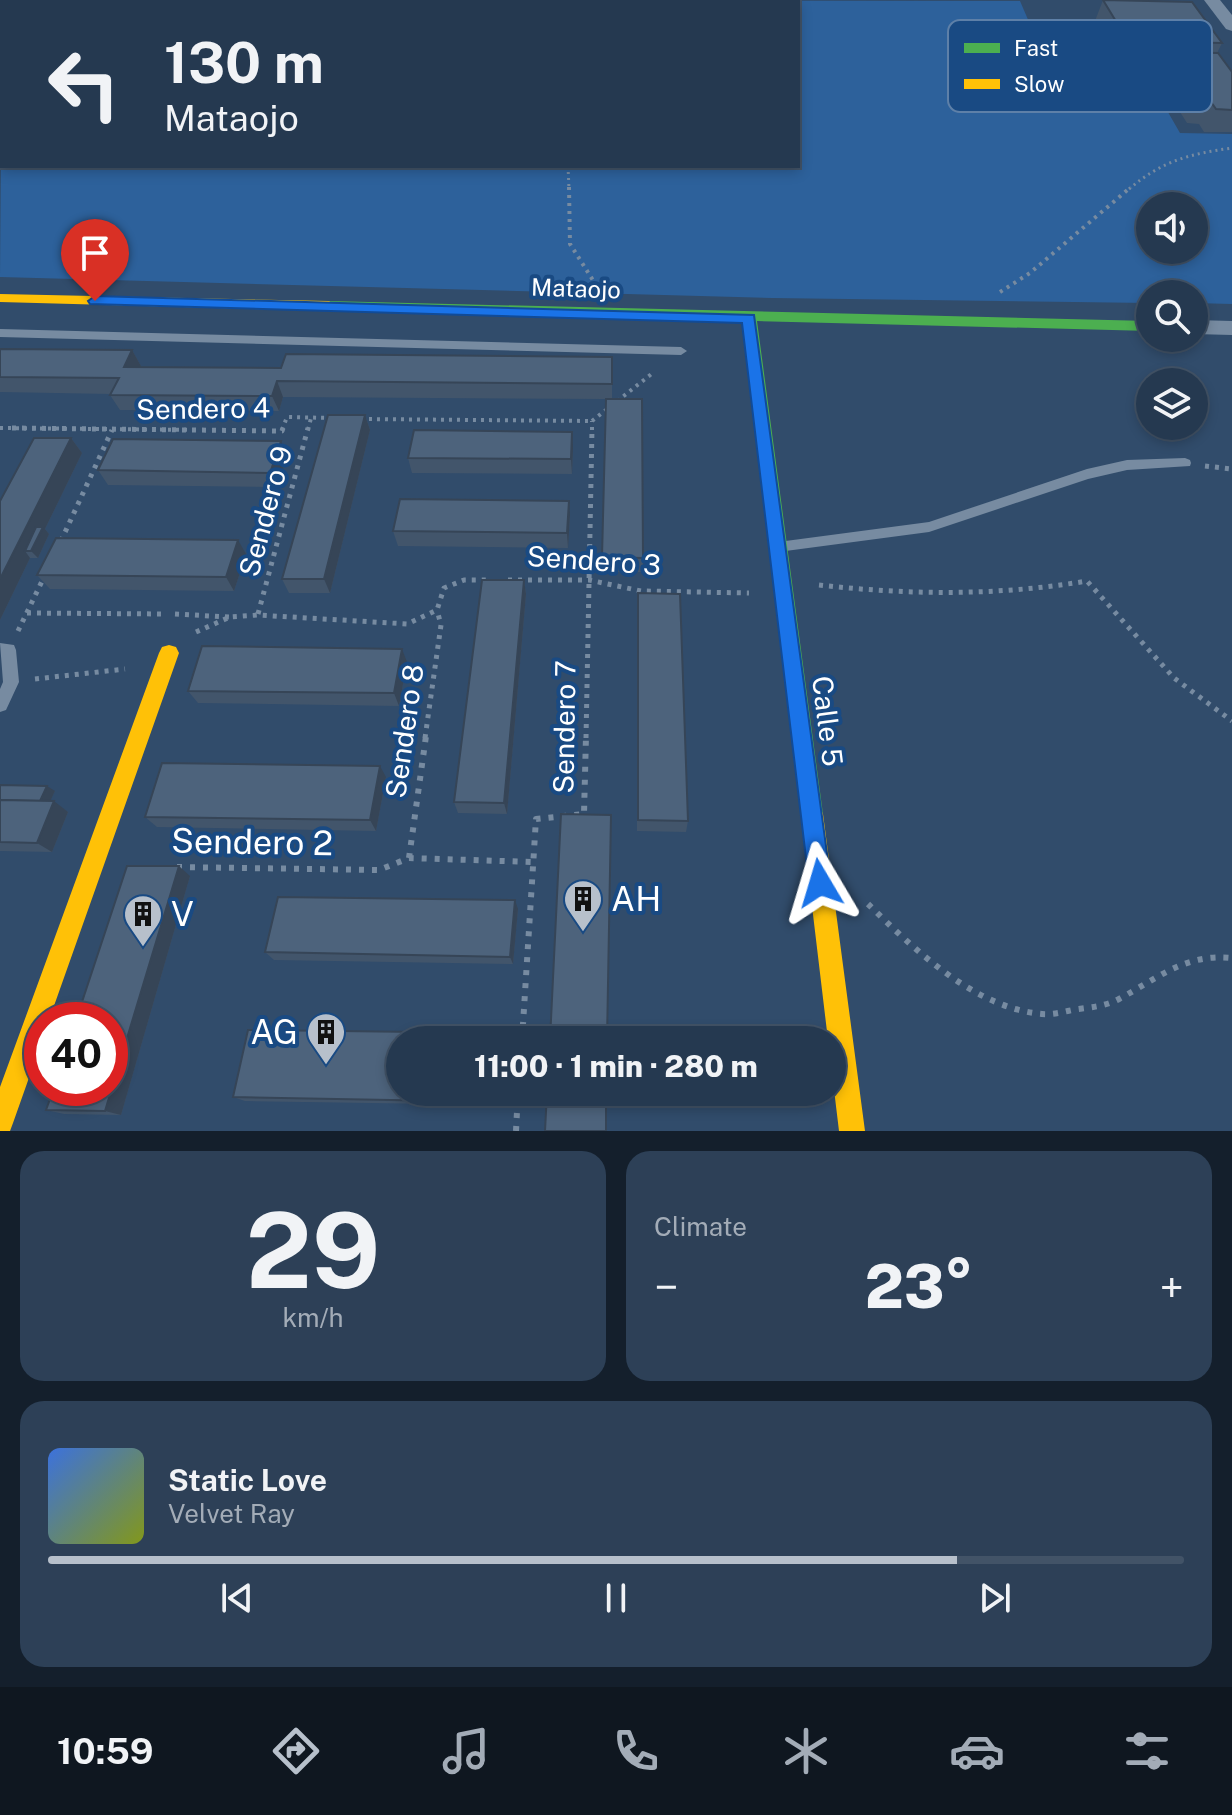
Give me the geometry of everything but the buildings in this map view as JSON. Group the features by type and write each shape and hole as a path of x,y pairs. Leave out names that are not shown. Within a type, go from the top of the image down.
{"street":[{"path":"1212,0 1232,26"},
{"name":"Mataojo","path":"0,298 1136,326"},
{"name":"Calle 5","path":"749,318 852,1131"},
{"path":"1208,327 1232,328"},
{"path":"0,1123 169,653"}],"lane":[{"path":"0,333 681,351"},
{"path":"777,547 929,527 1087,474 1127,465 1185,463"},
{"path":"0,705 11,682 4,650"}],"path":[{"path":"952,322 1030,273 1142,178 1187,154 1232,148"},
{"path":"568,168 570,244 603,296"},
{"name":"Sendero 4","path":"0,428 282,431 287,417 343,418"},
{"name":"Sendero 9","path":"258,615 311,418"},
{"name":"Sendero 7","path":"358,419 592,421 584,814 536,819 523,1026"},
{"path":"60,542 112,429"},
{"path":"4,650 27,613 47,570"},
{"name":"Sendero 3","path":"437,610 444,588 464,580 589,580 641,591 727,595 782,585 960,594 1039,590 1087,581 1174,678 1232,721"},
{"path":"27,613 258,615 407,624 437,610"},
{"name":"Sendero 8","path":"409,858 441,625 437,610"},
{"path":"11,682 142,667 169,653 200,629 230,617"},
{"name":"Sendero 2","path":"172,867 379,870 409,858 533,862"},
{"path":"857,893 907,944 956,978 1005,1005 1041,1015 1112,1003 1190,959 1210,954 1232,958"},
{"path":"516,1131 517,1106"}],"shaded area":[{"path":"800,1 1020,1 1028,20 948,20 948,112 1168,112 1180,133 1232,134 1232,304 1208,303 1208,280 1136,280 1136,303 772,298 0,277 1,168 800,168"}],"traffic: fast":[{"path":"329,306 1136,326"},
{"path":"749,318 812,814"}],"traffic: slow":[{"path":"0,298 329,306"},
{"path":"0,1123 169,653"},
{"path":"812,814 852,1131"}],"place":[{"name":"AH","path":"583,933"},
{"name":"V","path":"143,948"},
{"name":"AG","path":"326,1066"}],"route":[{"path":"95,301 749,318 820,883"}]}
